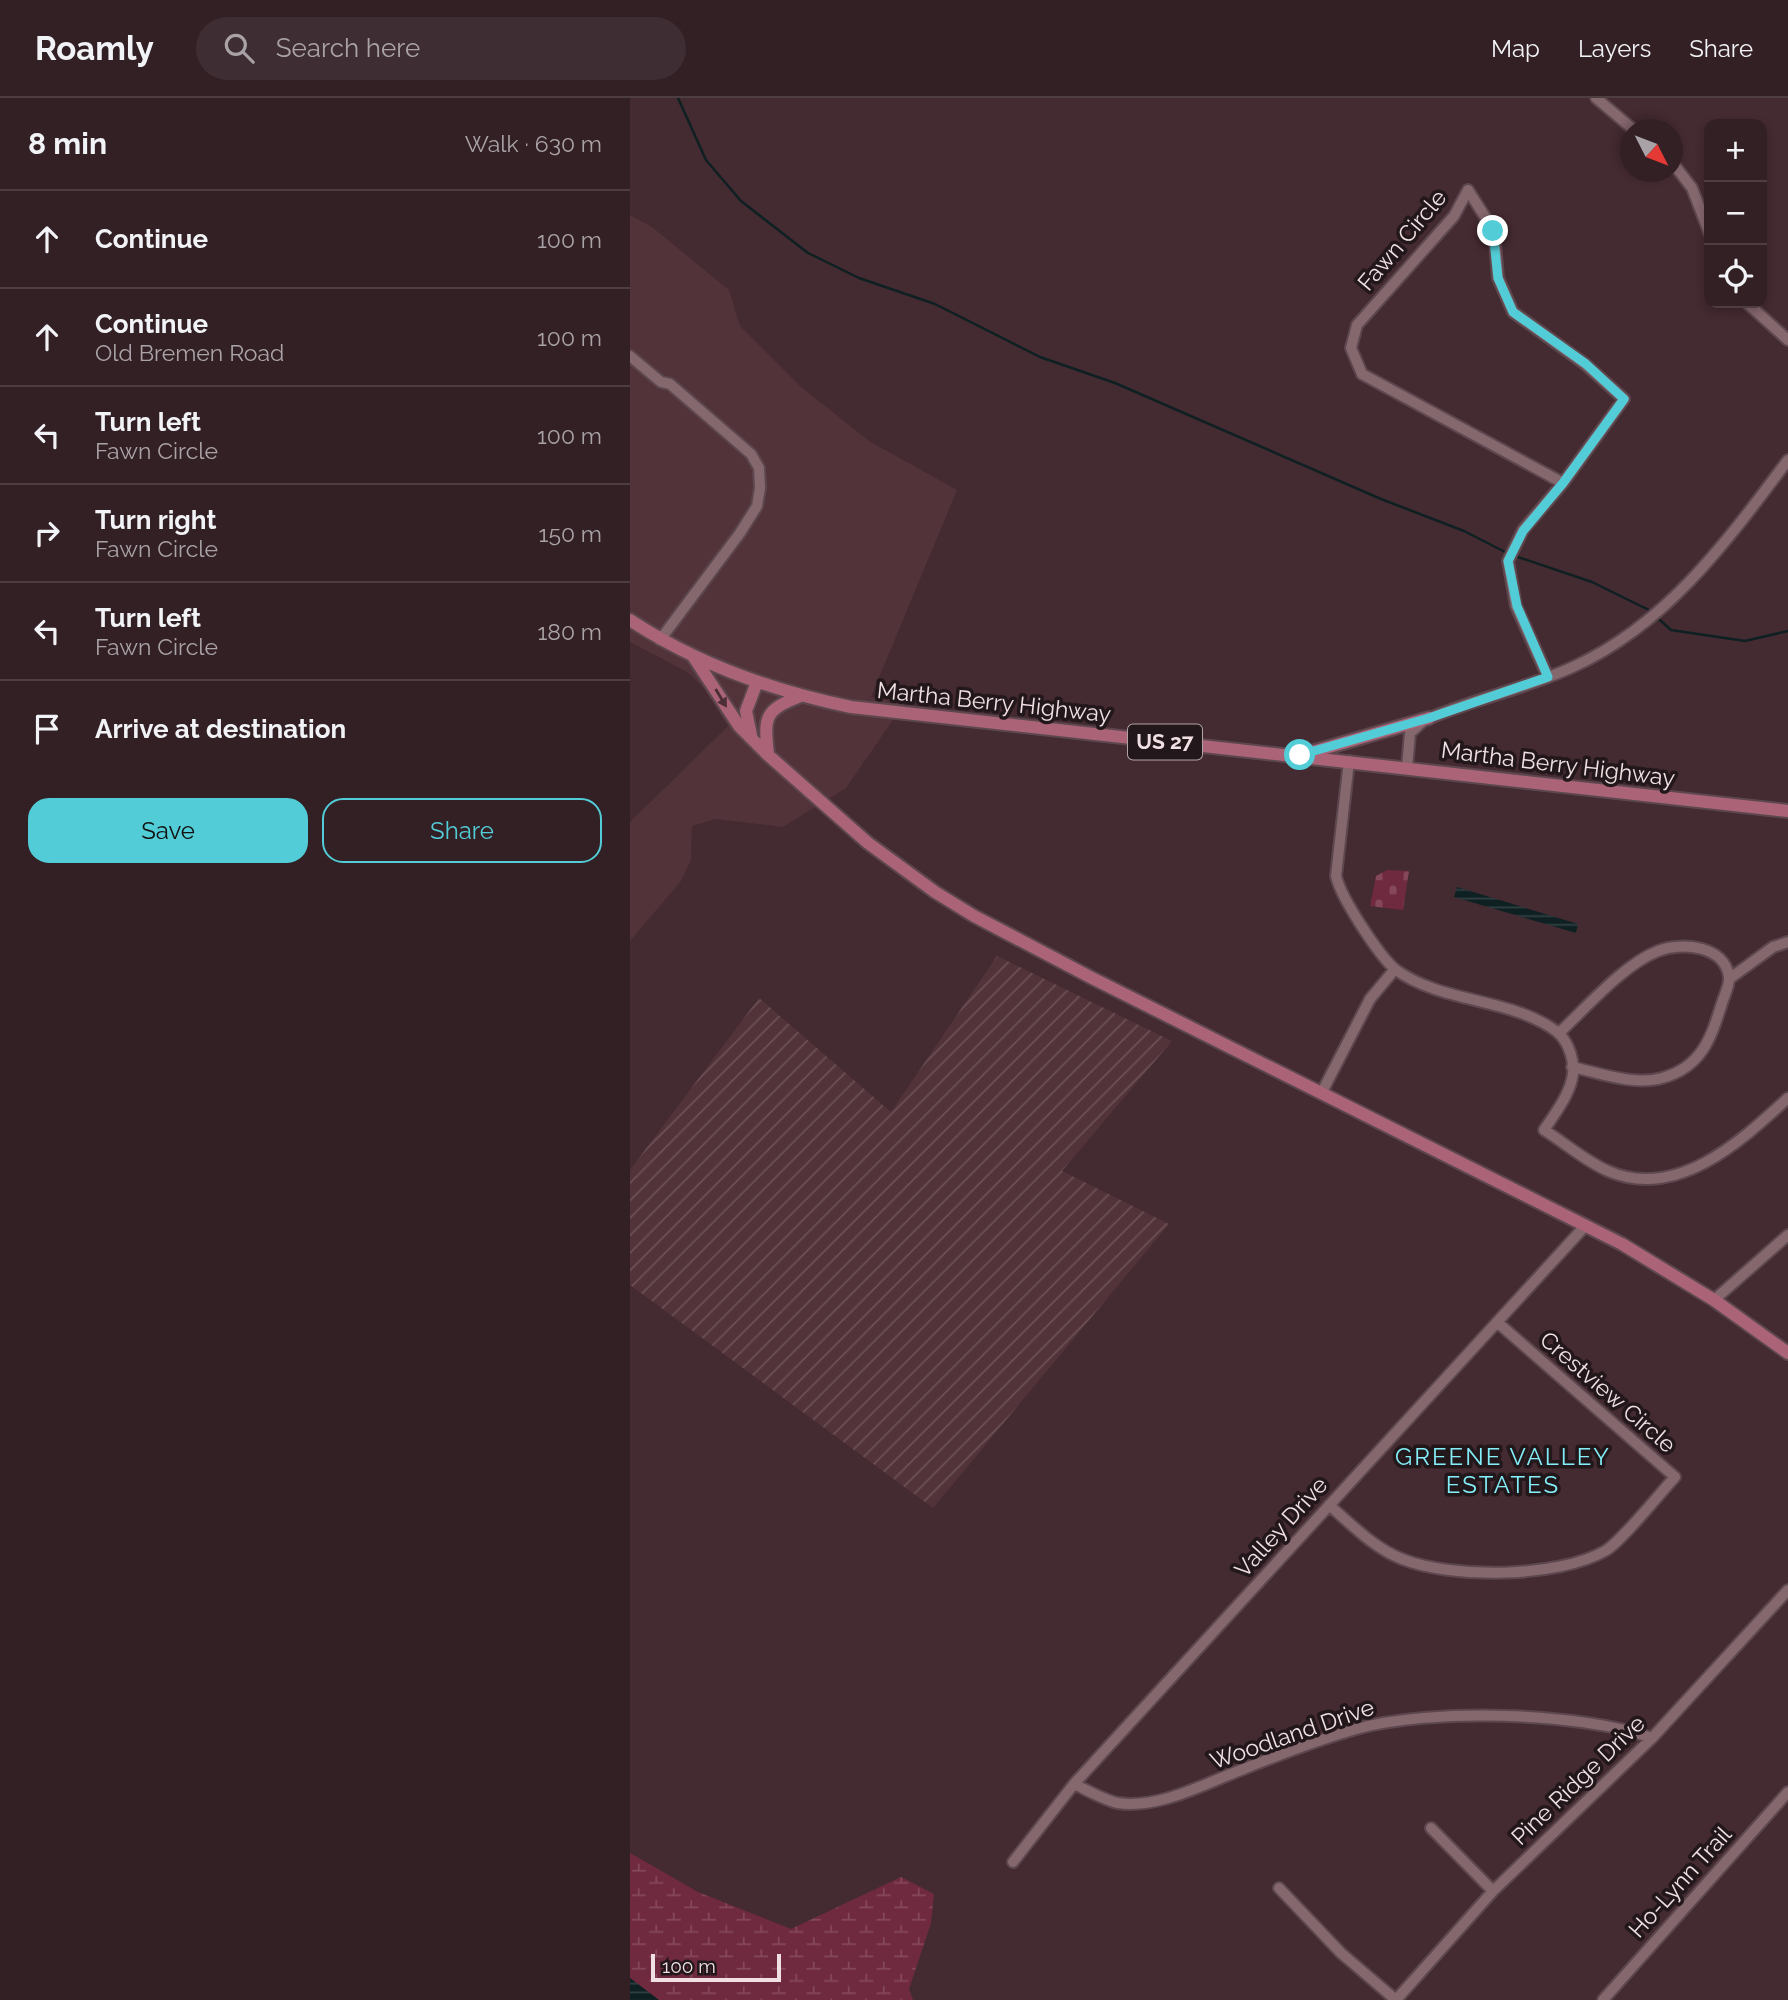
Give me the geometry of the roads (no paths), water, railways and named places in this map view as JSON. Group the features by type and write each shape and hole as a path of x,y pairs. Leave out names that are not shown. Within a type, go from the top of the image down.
{"main road":[{"name":"Martha Berry Highway","path":"630,620 693,656 757,682 801,696 869,709 1788,811"},
{"path":"693,656 768,755 868,843 974,916 1586,1225 1714,1300 1788,1353"},
{"path":"743,723 757,682"},
{"path":"768,755 768,714 778,705 801,696"},
{"path":"1300,755 1429,718"}],"street":[{"path":"1596,98 1621,119"},
{"path":"1683,176 1692,188 1704,219"},
{"name":"Fawn Circle","path":"1548,677 1517,606 1508,561 1523,531 1563,483 1624,399 1586,364 1513,312 1498,278 1493,231 1468,190 1454,216 1357,325 1351,348 1362,374 1563,483"},
{"path":"1753,308 1788,340"},
{"path":"630,356 661,382 670,384 735,439 751,454 759,468 757,506 660,639"},
{"path":"1407,767 1410,733 1429,718 1548,677 1614,646 1664,607 1728,538 1788,460"},
{"path":"1349,761 1336,876 1340,894 1395,969 1439,990 1495,1006 1545,1024 1559,1033 1572,1056 1572,1079 1563,1101 1544,1130 1607,1171 1631,1178 1672,1175 1697,1168 1722,1154 1788,1098"},
{"path":"1572,1067 1642,1081 1663,1078 1685,1068 1710,1042 1729,979 1773,947 1788,942"},
{"path":"1559,1033 1634,965 1670,947 1686,945 1703,949 1717,957 1729,979"},
{"path":"1322,1092 1370,999 1395,969"},
{"name":"Valley Drive","path":"1013,1862 1074,1784 1586,1225"},
{"path":"1714,1300 1788,1235"},
{"name":"Crestview Circle","path":"1329,1505 1374,1544 1400,1559 1424,1566 1474,1573 1548,1571 1606,1551 1675,1477 1497,1322"},
{"name":"Pine Ridge Drive","path":"1396,2000 1493,1891 1652,1738 1788,1590"},
{"name":"Woodland Drive","path":"1074,1784 1117,1802 1141,1802 1201,1787 1357,1729 1400,1721 1529,1716 1635,1732 1652,1738"},
{"name":"Ho-Lynn Trail","path":"1603,2000 1788,1792"},
{"path":"1431,1828 1493,1891"},
{"path":"1279,1888 1341,1953 1396,2000"}],"waterway":[{"path":"678,98 706,160 741,201 808,253 859,278 935,304 1040,357 1115,383 1381,499 1464,531 1509,554"},
{"path":"1515,556 1592,582 1651,611"},
{"path":"1660,620 1671,630 1745,641 1788,631"}],"district":[{"name":"GREENE VALLEY ESTATES","path":"1503,1471"}]}
